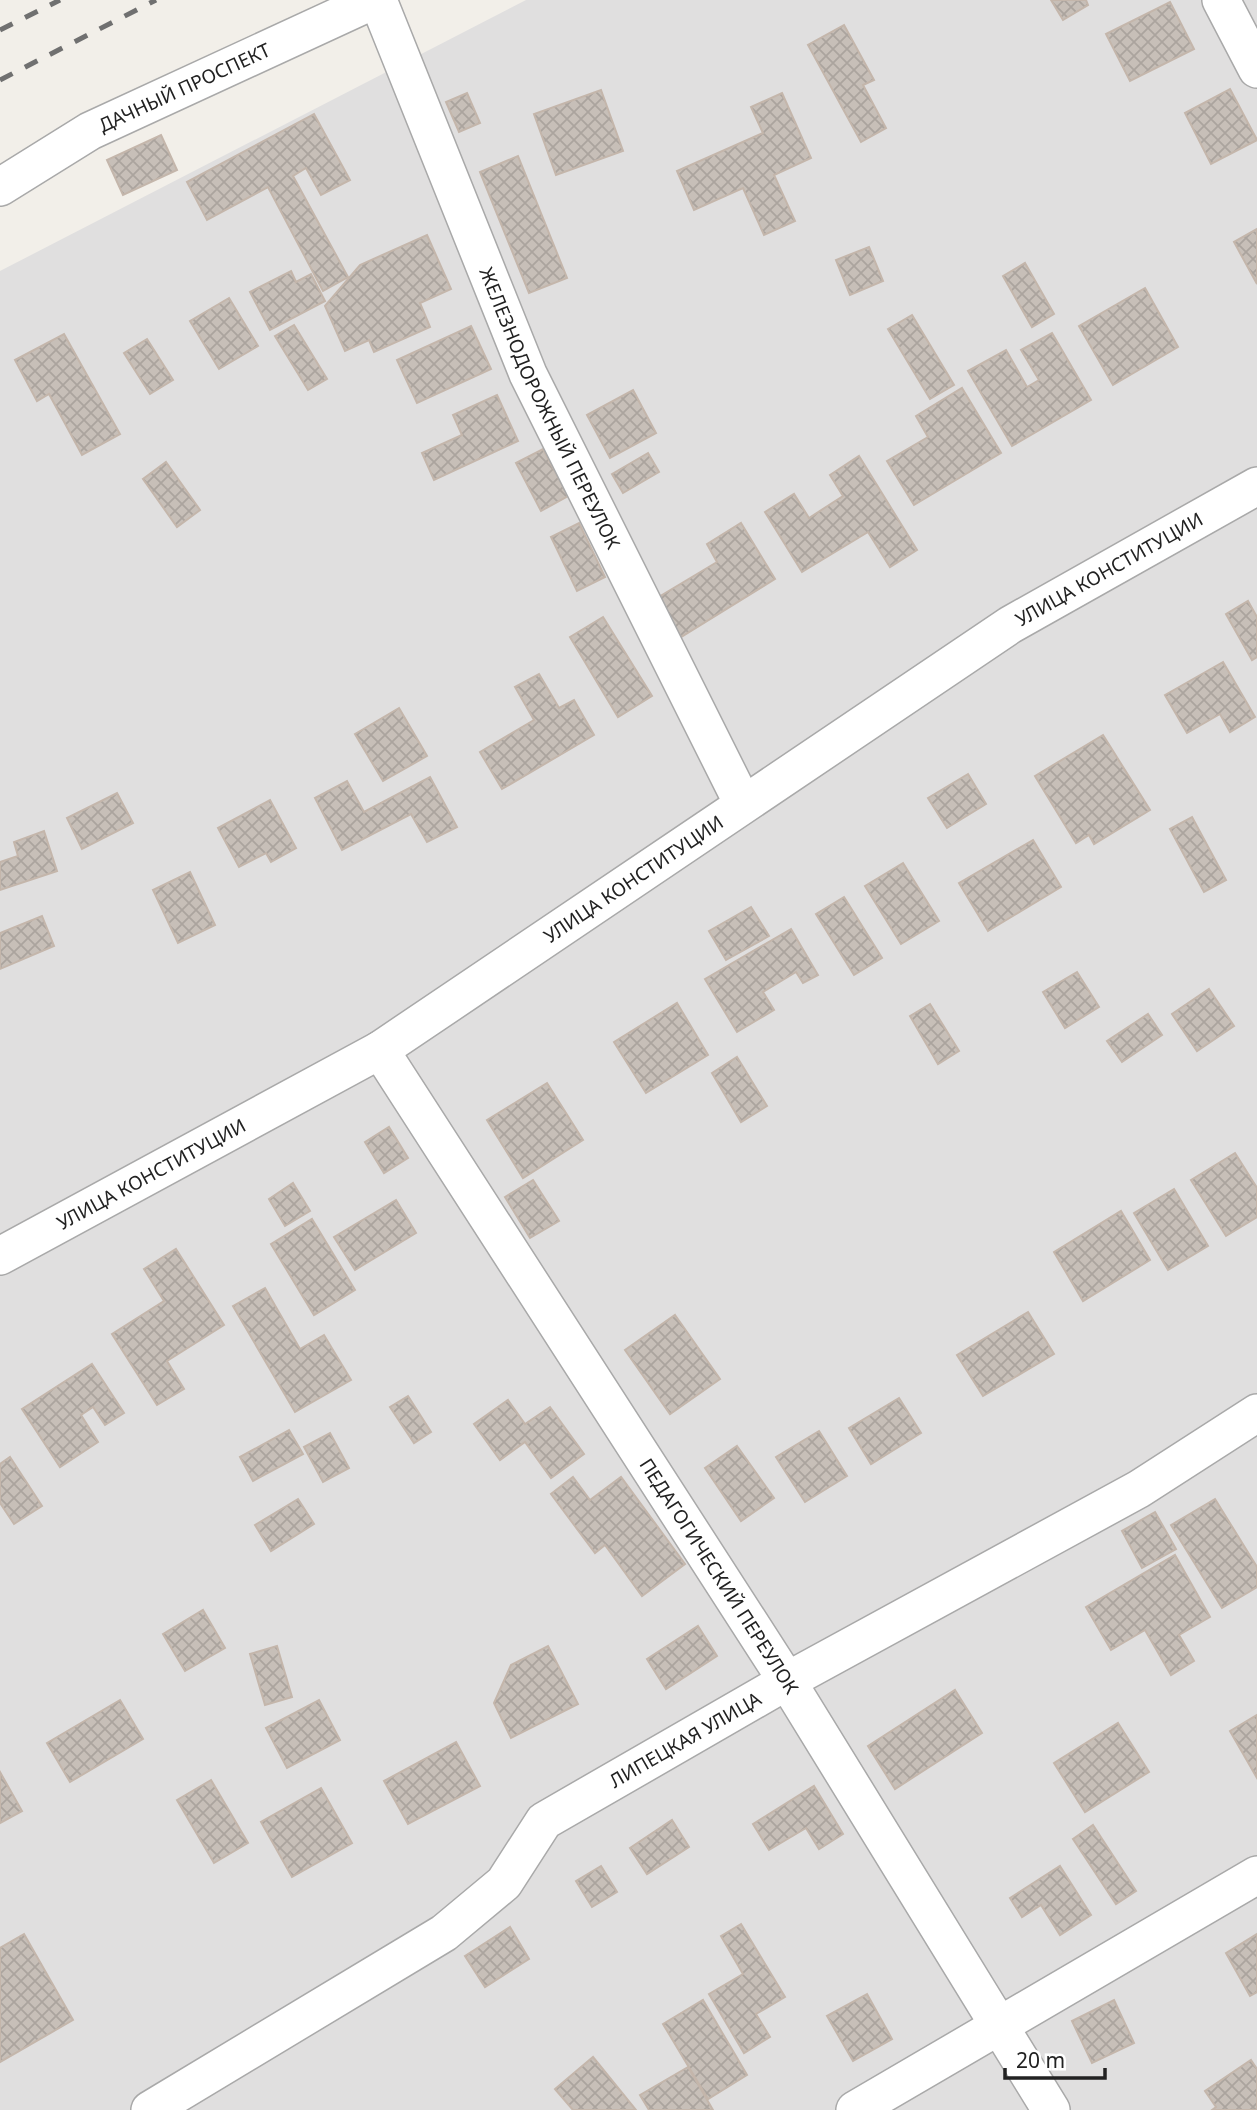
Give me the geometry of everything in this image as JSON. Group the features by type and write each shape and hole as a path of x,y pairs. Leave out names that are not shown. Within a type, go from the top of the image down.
{"street":[{"name":"ДАЧНЫЙ ПРОСПЕКТ","path":"0,187 90,131 376,0"},
{"name":"ЖЕЛЕЗНОДОРОЖНЫЙ ПЕРЕУЛОК","path":"376,0 528,374 743,804"},
{"path":"1221,0 1257,69"},
{"name":"УЛИЦА КОНСТИТУЦИИ","path":"0,1256 380,1050 1010,625 1257,486"},
{"name":"ПЕДАГОГИЧЕСКИЙ ПЕРЕУЛОК","path":"380,1050 787,1681 1051,2110"},
{"name":"ЛИПЕЦКАЯ УЛИЦА","path":"150,2110 444,1933 504,1883 544,1821 787,1681 1139,1489 1257,1413"},
{"path":"855,2110 1257,1875"}],"shaded area":[{"path":"526,0 1257,0 1257,2110 0,2110 0,271"}],"building":[{"path":"1051,0 1086,0 1088,5 1063,20"},
{"path":"1170,2 1194,49 1130,81 1106,34"},
{"path":"844,25 874,80 863,85 886,128 861,142 808,45"},
{"path":"1230,89 1257,140 1211,164 1185,113"},
{"path":"601,90 623,151 556,175 534,114"},
{"path":"467,93 480,123 459,132 446,102"},
{"path":"782,93 811,158 774,175 795,221 764,235 743,188 694,210 677,171 763,133 751,107"},
{"path":"314,114 350,180 321,195 306,168 293,176 348,277 323,291 268,187 207,220 187,182"},
{"path":"161,135 177,170 123,195 107,160"},
{"path":"518,156 567,278 529,293 480,172"},
{"path":"1257,229 1257,284 1234,242"},
{"path":"427,235 451,289 420,303 430,327 374,352 369,340 345,351 325,306 360,265"},
{"path":"869,247 883,281 850,295 836,260"},
{"path":"1025,263 1054,314 1032,327 1003,276"},
{"path":"291,271 296,282 311,274 325,301 270,330 250,292"},
{"path":"1145,288 1178,347 1113,385 1079,326"},
{"path":"229,298 258,346 219,369 190,321"},
{"path":"912,315 954,385 930,399 888,329"},
{"path":"294,325 327,379 308,390 275,336"},
{"path":"471,326 491,369 417,403 397,360"},
{"path":"1052,333 1091,400 1012,446 968,371 1006,350 1027,387 1039,380 1021,350"},
{"path":"64,334 120,434 82,455 49,394 37,401 15,360"},
{"path":"147,339 173,380 150,394 124,353"},
{"path":"962,388 1001,453 914,505 887,461 928,437 916,416"},
{"path":"633,390 656,433 610,458 587,415"},
{"path":"497,395 518,441 434,480 422,453 462,435 453,415"},
{"path":"543,449 568,496 541,511 516,463"},
{"path":"648,453 659,472 623,493 612,474"},
{"path":"859,456 917,550 890,567 868,532 802,572 765,512 794,494 809,518 843,496 830,475"},
{"path":"166,462 200,510 177,527 143,479"},
{"path":"579,523 605,577 577,591 551,537"},
{"path":"741,523 775,579 681,637 657,598 717,562 707,544"},
{"path":"1248,601 1257,617 1257,657 1252,660 1226,614"},
{"path":"603,617 652,696 618,717 570,637"},
{"path":"1223,662 1255,717 1230,732 1220,714 1187,733 1165,695"},
{"path":"539,674 559,708 574,700 594,735 502,789 480,752 534,720 515,687"},
{"path":"399,708 427,756 383,781 355,734"},
{"path":"1103,735 1150,810 1094,844 1089,835 1076,843 1035,776"},
{"path":"968,774 986,804 947,828 928,798"},
{"path":"430,777 457,827 427,842 411,814 342,850 315,798 347,781 364,812"},
{"path":"117,793 133,823 82,849 67,818"},
{"path":"270,800 296,848 271,862 266,853 239,867 218,828"},
{"path":"1192,817 1226,880 1204,892 1170,829"},
{"path":"44,831 57,871 0,890 0,862 18,856 14,842"},
{"path":"1033,840 1061,887 988,931 959,883"},
{"path":"903,863 939,921 901,944 865,886"},
{"path":"190,872 215,925 178,943 153,890"},
{"path":"844,897 882,958 854,975 816,914"},
{"path":"751,907 769,936 726,960 709,931"},
{"path":"42,916 54,946 0,969 0,933"},
{"path":"791,929 818,975 803,983 796,972 763,992 774,1010 737,1032 705,979"},
{"path":"1077,972 1099,1007 1065,1028 1043,992"},
{"path":"1209,989 1234,1026 1197,1051 1172,1014"},
{"path":"677,1003 708,1055 646,1093 614,1042"},
{"path":"930,1004 959,1051 938,1064 910,1016"},
{"path":"1148,1014 1162,1035 1122,1062 1107,1041"},
{"path":"737,1057 767,1106 741,1122 712,1073"},
{"path":"547,1083 583,1140 523,1178 487,1120"},
{"path":"389,1127 408,1158 384,1173 365,1142"},
{"path":"1235,1153 1257,1188 1257,1217 1226,1236 1191,1180"},
{"path":"533,1180 559,1221 530,1238 505,1197"},
{"path":"293,1183 310,1211 285,1226 269,1199"},
{"path":"1174,1189 1208,1246 1168,1270 1134,1213"},
{"path":"396,1200 416,1233 355,1270 334,1237"},
{"path":"1121,1211 1150,1260 1083,1301 1054,1252"},
{"path":"312,1219 355,1290 314,1315 271,1244"},
{"path":"176,1249 224,1325 167,1361 184,1389 157,1405 112,1334 164,1301 144,1269"},
{"path":"265,1288 300,1349 324,1335 351,1380 295,1412 233,1306"},
{"path":"1028,1312 1054,1354 983,1396 957,1355"},
{"path":"675,1315 720,1379 670,1414 625,1350"},
{"path":"92,1364 124,1413 105,1425 93,1407 81,1415 98,1442 60,1467 22,1409"},
{"path":"408,1396 431,1432 414,1443 390,1407"},
{"path":"899,1398 921,1433 871,1464 849,1428"},
{"path":"508,1400 525,1424 550,1407 584,1454 551,1478 525,1442 500,1460 474,1424"},
{"path":"289,1430 303,1454 253,1481 240,1457"},
{"path":"819,1431 847,1476 805,1502 776,1457"},
{"path":"330,1433 349,1468 323,1482 304,1447"},
{"path":"737,1446 774,1498 741,1521 705,1468"},
{"path":"10,1457 42,1506 14,1524 0,1503 0,1464"},
{"path":"573,1477 590,1500 621,1477 685,1564 642,1596 605,1545 595,1553 551,1494"},
{"path":"298,1499 314,1524 271,1551 255,1525"},
{"path":"1215,1499 1257,1567 1257,1587 1222,1608 1171,1525"},
{"path":"1155,1512 1176,1549 1142,1568 1122,1531"},
{"path":"1175,1555 1210,1617 1179,1635 1194,1661 1171,1675 1145,1630 1111,1650 1086,1607"},
{"path":"203,1610 225,1648 185,1671 163,1634"},
{"path":"698,1626 717,1656 666,1689 647,1659"},
{"path":"277,1646 292,1697 265,1705 250,1654"},
{"path":"548,1646 578,1704 511,1738 494,1703 511,1665"},
{"path":"955,1690 982,1733 895,1789 868,1746"},
{"path":"120,1700 143,1739 70,1782 47,1743"},
{"path":"319,1700 340,1740 287,1768 266,1728"},
{"path":"1257,1715 1257,1778 1230,1731"},
{"path":"1118,1723 1149,1772 1085,1812 1054,1763"},
{"path":"456,1742 480,1786 408,1824 384,1781"},
{"path":"0,1772 22,1811 0,1823"},
{"path":"211,1780 248,1843 214,1863 177,1800"},
{"path":"814,1786 843,1834 819,1849 806,1828 769,1850 753,1824"},
{"path":"321,1788 352,1843 292,1877 261,1822"},
{"path":"672,1820 689,1847 647,1874 630,1848"},
{"path":"1093,1825 1136,1891 1116,1904 1073,1839"},
{"path":"601,1866 617,1892 592,1907 576,1881"},
{"path":"1060,1866 1091,1915 1060,1935 1041,1905 1022,1917 1010,1898"},
{"path":"741,1924 785,1997 756,2014 770,2037 744,2053 709,1994 743,1974 721,1936"},
{"path":"510,1927 529,1959 485,1987 465,1956"},
{"path":"24,1934 73,2020 0,2062 0,1948"},
{"path":"1257,1934 1257,1992 1250,1996 1226,1953"},
{"path":"867,1994 892,2039 853,2061 827,2016"},
{"path":"703,2000 747,2075 708,2099 663,2024"},
{"path":"1114,2000 1134,2043 1092,2063 1072,2021"},
{"path":"593,2057 636,2110 573,2110 555,2089"},
{"path":"1251,2060 1257,2069 1257,2110 1212,2110 1216,2107 1205,2091"},
{"path":"688,2067 713,2110 649,2110 640,2095"}],"railway":[{"path":"0,30 60,0"},
{"path":"0,80 156,0"}]}
